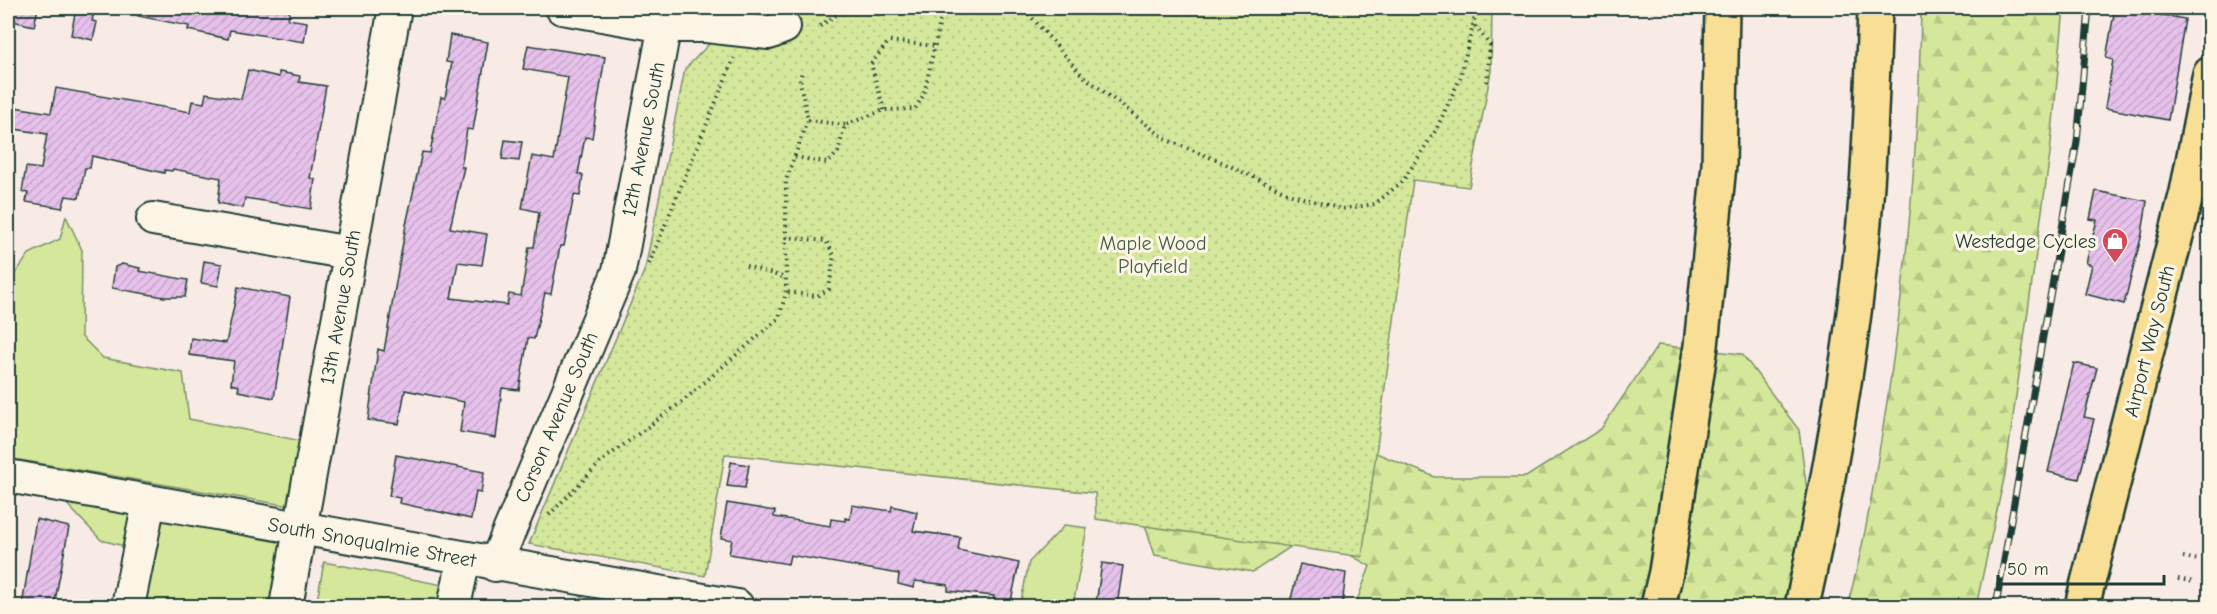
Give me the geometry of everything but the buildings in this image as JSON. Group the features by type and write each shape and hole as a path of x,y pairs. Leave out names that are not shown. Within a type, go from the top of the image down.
{"main road":[{"path":"1658,606 1666,572 1701,345 1719,165 1722,8"},
{"path":"1802,606 1826,498 1848,355 1867,185 1875,8"},
{"name":"Airport Way South","path":"2082,606 2203,146 2210,74"}],"street":[{"name":"13th Avenue South","path":"286,606 395,8"},
{"path":"562,8 666,17 717,17 769,33 784,27"},
{"name":"12th Avenue South","path":"632,270 666,17"},
{"path":"153,219 350,253"},
{"name":"Corson Avenue South","path":"495,565 632,270"},
{"name":"South Snoqualmie Street","path":"8,476 495,565 619,597 737,606"},
{"path":"128,606 149,502"},
{"path":"454,606 464,559"}],"path":[{"path":"820,26 846,8"},
{"path":"808,120 845,125 884,110 915,109 924,94 943,8"},
{"path":"1008,8 1028,10 1082,75 1167,140 1292,195 1342,209 1375,204 1403,181 1436,130 1455,88 1477,8"},
{"path":"1474,25 1490,45 1487,83"},
{"path":"884,110 871,64 889,41 936,46"},
{"path":"632,270 734,58"},
{"path":"549,515 603,460 683,401 779,318 786,292 786,180 808,120 800,82 802,70"},
{"path":"795,157 828,163 838,152 845,125"},
{"path":"786,237 826,241 834,255 829,289 817,296 786,292"},
{"path":"746,266 786,279"},
{"path":"2182,557 2199,560"},
{"path":"2178,579 2194,582"}],"green space":[{"name":"Maple Wood Playfield","path":"739,8 1492,8 1491,71 1469,187 1413,180 1362,557 1096,519 1095,493 725,454 705,576 529,544 645,269 685,69 736,16"},
{"path":"1921,8 2064,8 2050,154 2005,474 1976,606 1847,606 1872,495 1898,324 1914,166"},
{"path":"66,216 82,250 81,336 103,358 183,373 189,419 302,441 290,506 8,458 8,284 29,254 60,239"},
{"path":"1658,345 1742,354 1799,430 1822,606 1355,606 1370,566 1311,533 1253,572 1155,555 1134,492 1332,435 1435,477 1526,477 1601,429"},
{"path":"61,498 140,513 135,549 101,540"},
{"path":"155,513 290,541 278,606 138,606"},
{"path":"1065,525 1087,528 1073,606 1020,606 1029,562"},
{"path":"324,562 443,585 439,606 316,606"}],"railway":[{"path":"1996,606 2077,142 2089,8"}],"place":[{"name":"Westedge Cycles","path":"2115,264"}]}
